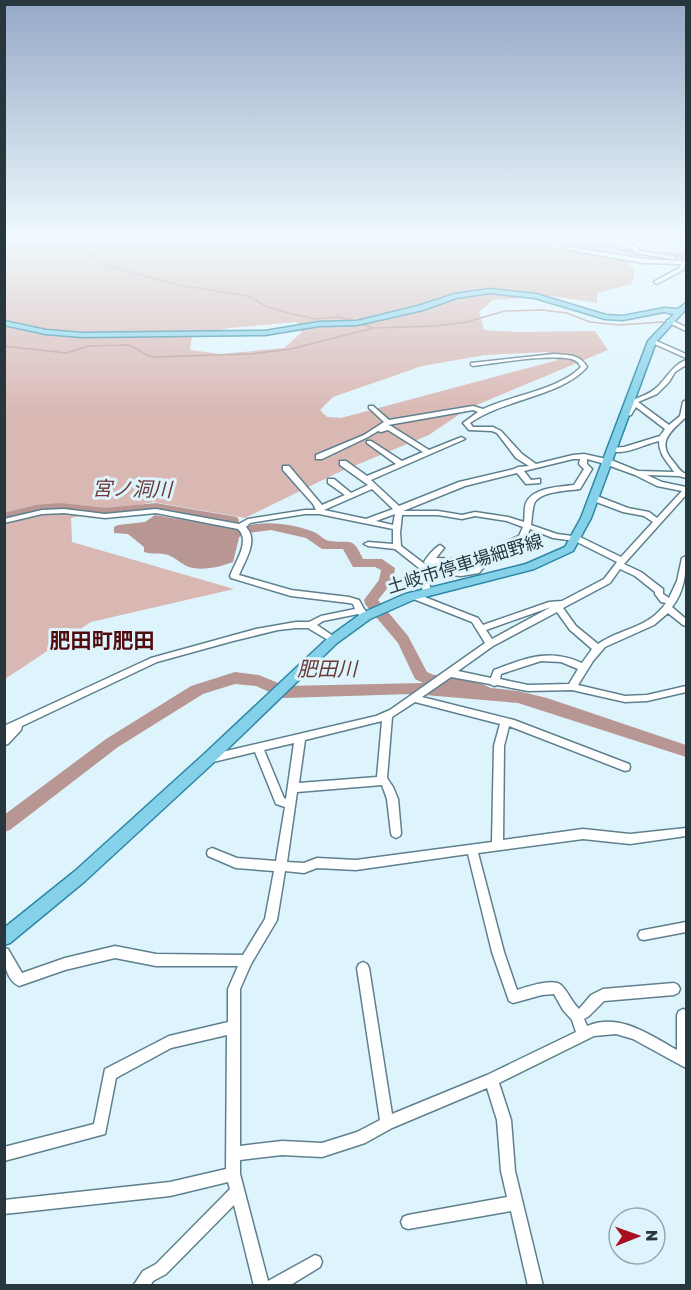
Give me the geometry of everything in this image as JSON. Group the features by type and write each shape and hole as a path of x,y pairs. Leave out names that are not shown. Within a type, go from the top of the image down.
{"main road":[{"path":"4,322 46,332 82,335 265,333 312,324 357,323 420,309 454,296"},
{"path":"537,296 605,317 623,318 683,308"},
{"name":"土岐市停車場細野線","path":"4,938 41,910 363,614 414,596 545,562 569,549 577,539 594,498 652,341 683,308"}],"street":[{"path":"668,323 687,329"},
{"path":"652,341 687,356"},
{"path":"473,364 559,356 574,358 584,367 582,371 565,381 482,411 466,423 471,429 494,429 499,432 519,456 533,465"},
{"path":"624,415 629,414 638,399 655,393 673,371 687,362"},
{"path":"612,450 626,451 642,443 662,438 669,428 683,417 687,402"},
{"path":"634,403 669,428"},
{"path":"371,407 388,422"},
{"path":"368,439 388,422 474,408 482,411"},
{"path":"319,457 368,439 389,427 427,453"},
{"path":"366,479 461,439 460,437 482,430"},
{"path":"662,438 664,453 683,475"},
{"path":"368,439 401,464"},
{"path":"461,439 467,446"},
{"path":"368,544 397,547 425,566 461,573 476,571 492,551 522,538 529,518 529,506 535,497 577,487 588,470 583,464 584,456"},
{"path":"207,759 387,716 415,699 490,644 607,581 620,563 687,490 660,484 608,462 584,456 533,465 462,484 367,522"},
{"path":"343,463 366,479 399,511 462,517 483,515 526,525 556,536 577,539 638,574 660,591 659,594 664,600 687,623"},
{"path":"286,468 317,503 321,511"},
{"path":"518,469 533,482 541,494"},
{"path":"637,473 683,475"},
{"path":"331,482 351,496"},
{"path":"321,511 373,486"},
{"path":"594,498 617,507 646,514 658,522"},
{"path":"4,521 42,512 64,511 105,516 156,511 241,527 246,533 248,542 234,576 291,593 356,602 363,614 321,619 310,626 267,631 154,660 4,730"},
{"path":"241,527 248,521 321,511 397,528"},
{"path":"397,547 399,511"},
{"path":"427,593 425,566 440,548"},
{"path":"572,687 598,649 609,641 643,628 671,606 687,558"},
{"path":"425,566 458,562"},
{"path":"414,596 471,618 490,644"},
{"path":"481,629 552,604 561,606 573,628 598,649"},
{"path":"310,626 333,640"},
{"path":"494,683 497,672 537,658 568,659 585,668"},
{"path":"445,675 528,688 572,687 625,699 684,693"},
{"path":"415,699 505,722 625,768"},
{"path":"387,716 382,780 391,789 396,833"},
{"path":"497,845 499,746 505,722"},
{"path":"4,741 21,723"},
{"path":"262,1286 233,1174 234,989 246,962 271,920 300,737"},
{"path":"258,747 280,801 290,805"},
{"path":"292,788 382,780"},
{"path":"212,853 236,862 303,868 316,863 356,865 583,834 630,839 687,831"},
{"path":"472,849 498,952 513,997 542,989 557,988 567,1006 577,1016 583,1034"},
{"path":"644,935 687,927"},
{"path":"4,953 19,980 65,964 116,952 156,960 246,962"},
{"path":"363,968 387,1123"},
{"path":"577,1016 585,1014 598,997 603,995 674,989"},
{"path":"683,1015 686,1062"},
{"path":"4,1154 99,1129 110,1074 169,1042 233,1027"},
{"path":"232,1154 282,1148 322,1150 360,1138 387,1123 491,1080 592,1030 616,1028 636,1034 686,1062"},
{"path":"491,1080 504,1120 508,1171 536,1286"},
{"path":"4,1207 170,1189 233,1174"},
{"path":"140,1286 148,1276 161,1269 232,1196 238,1193"},
{"path":"408,1222 516,1203"},
{"path":"274,1286 315,1262"}],"shaded area":[{"path":"5,296 549,296 493,300 479,312 484,330 595,331 608,350 467,409 429,435 337,473 245,518 154,502 71,518 72,542 234,589 91,622 5,679","holes":["297,322 302,332 284,348 221,354 190,350 192,335 230,328","547,352 558,360 341,418 327,417 320,410 333,397 422,366 485,355"]},
{"path":"553,296 597,296 597,303"},
{"path":"155,515 231,528 239,538 233,562 211,568 189,567 168,555 144,552 144,547 128,534 114,533 114,527 118,525 145,522"}],"waterway":[{"path":"248,296 267,307 292,314 316,319 338,317 357,321"},
{"path":"373,328 436,326 467,322 505,311 542,310 567,313 590,322 619,325 663,322 686,331"},
{"path":"362,324 373,328"},
{"path":"4,346 66,353 89,346 128,345 154,357 251,354 291,349 373,328"},
{"name":"宮ノ洞川","path":"4,517 36,509 60,507 106,512 156,507 232,520 230,530 235,535 245,530 271,526 310,535 327,546 340,544 348,546 358,564 377,562 388,568 386,581 371,600 372,604 403,640 420,675 431,681 464,682 486,692"},
{"name":"肥田川","path":"4,825 112,743 197,690 235,678 259,681 283,692 300,693 413,688 477,695 494,693 547,704 686,751"}],"district":[{"name":"肥田町肥田","path":"102,641"}]}
